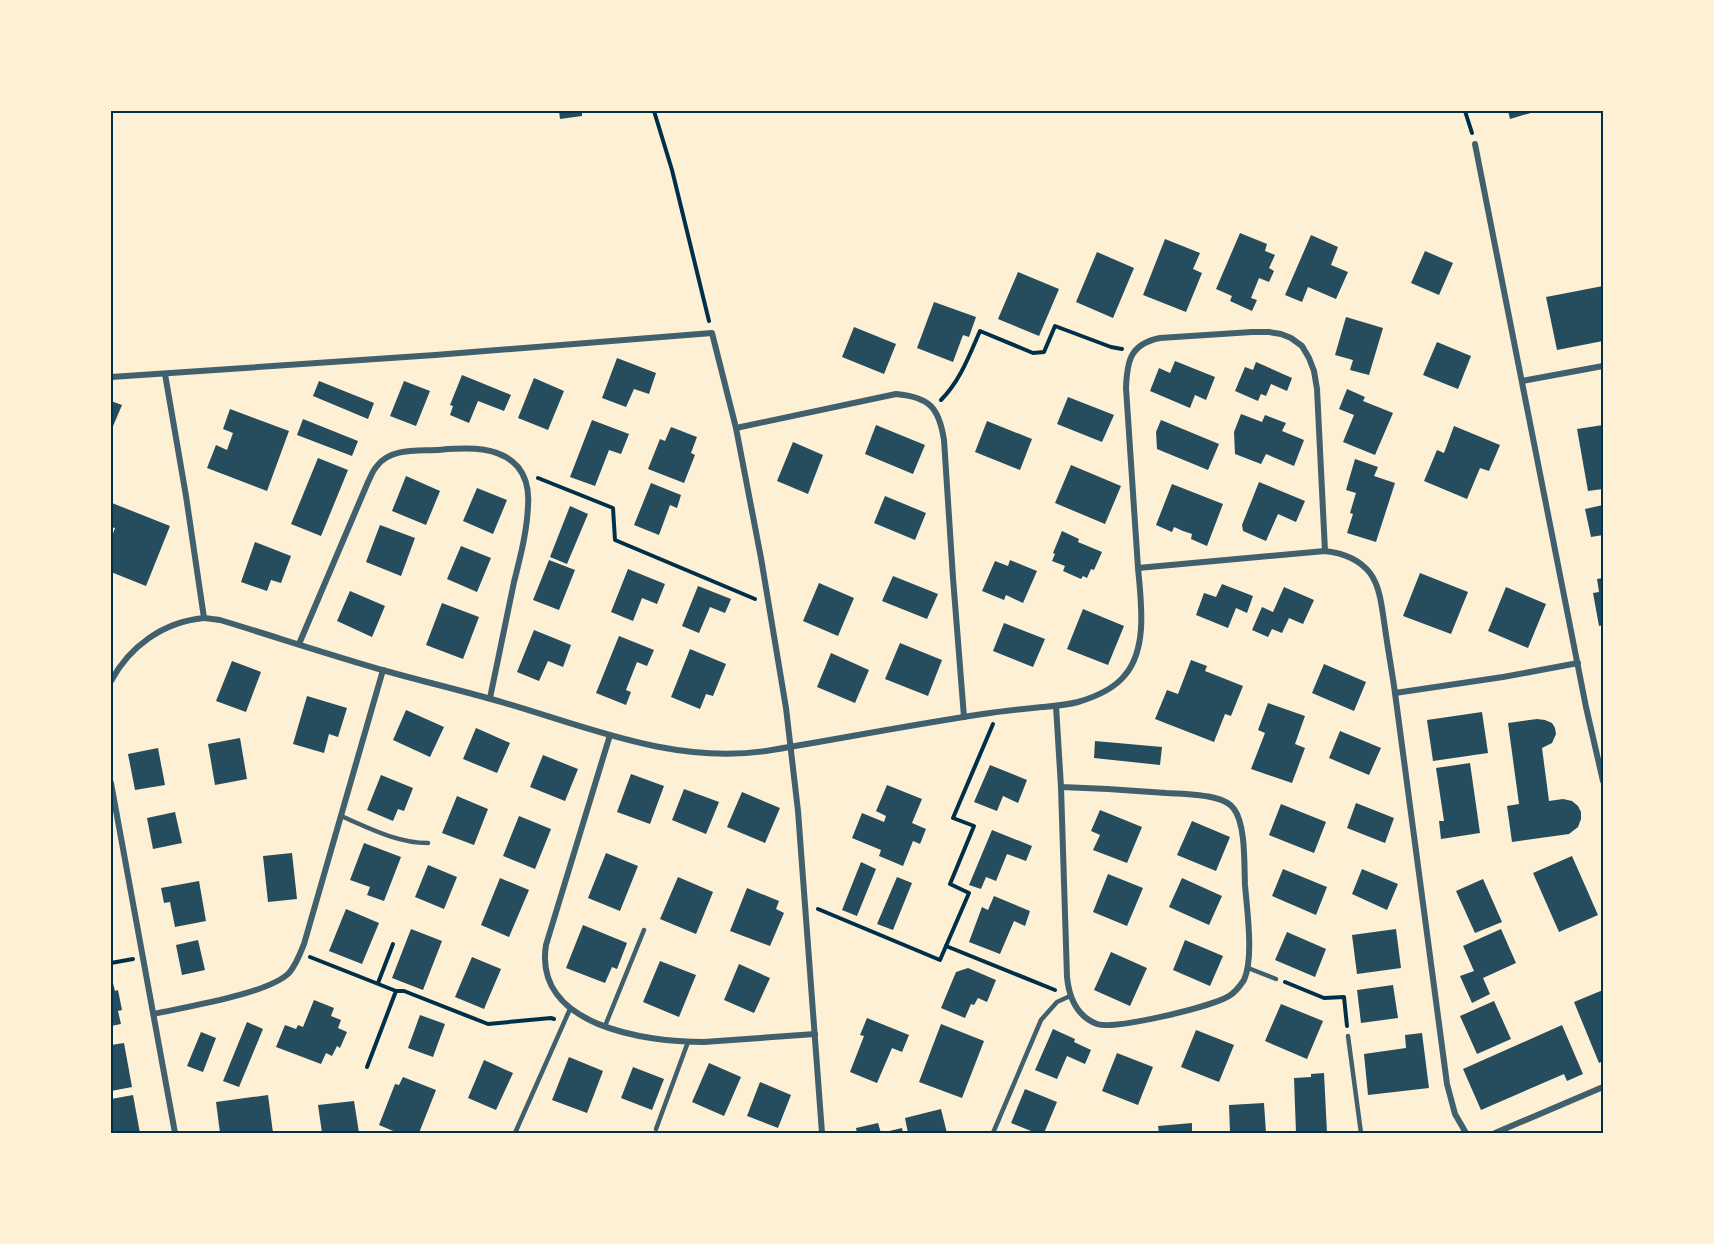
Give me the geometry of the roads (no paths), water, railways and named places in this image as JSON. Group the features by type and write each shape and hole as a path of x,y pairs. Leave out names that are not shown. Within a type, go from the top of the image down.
{"street":[{"path":"1475,144 1595,752 1603,781"},
{"path":"111,681 124,661 153,635 181,622 204,618 220,620 383,670 489,698 657,748 701,753 749,753 964,717 1075,703 1103,692 1125,675 1133,664 1141,632 1142,611 1126,388 1127,366 1134,350 1147,341 1160,338 1269,332 1291,338 1302,346 1314,371 1317,389 1325,551"},
{"path":"111,377 712,333 736,428 769,604 791,746 822,1133"},
{"path":"1522,381 1603,366"},
{"path":"165,374 204,618"},
{"path":"736,428 896,394 921,399 933,408 941,421 944,440 952,578 964,717"},
{"path":"299,644 368,482 376,466 384,458 404,452 470,448 497,453 507,458 520,471 528,491 528,507 489,698"},
{"path":"1138,568 1325,551 1336,552 1356,561 1370,573 1380,600 1395,693 1447,1084 1455,1114 1466,1133"},
{"path":"1395,693 1578,663"},
{"path":"154,1014 270,985 289,972 300,954 383,670"},
{"path":"1056,706 1070,996 1080,1011 1095,1023 1110,1026 1217,1002 1228,997 1240,986 1248,968 1241,827 1239,817 1230,804 1214,798 1195,795 1061,787"},
{"path":"610,735 546,945 544,958 548,980 561,1000 570,1009 588,1019 605,1026 648,1037 688,1041 722,1041 815,1034"},
{"path":"111,783 175,1133"},
{"path":"1495,1133 1603,1087"}],"lane":[{"path":"341,816 397,839 428,843"},
{"path":"605,1026 644,930"},
{"path":"1248,968 1276,979"},
{"path":"993,1133 1041,1020 1057,1002 1070,996"},
{"path":"515,1133 570,1009"},
{"path":"1348,1036 1361,1133"},
{"path":"656,1129 688,1041"}]}
